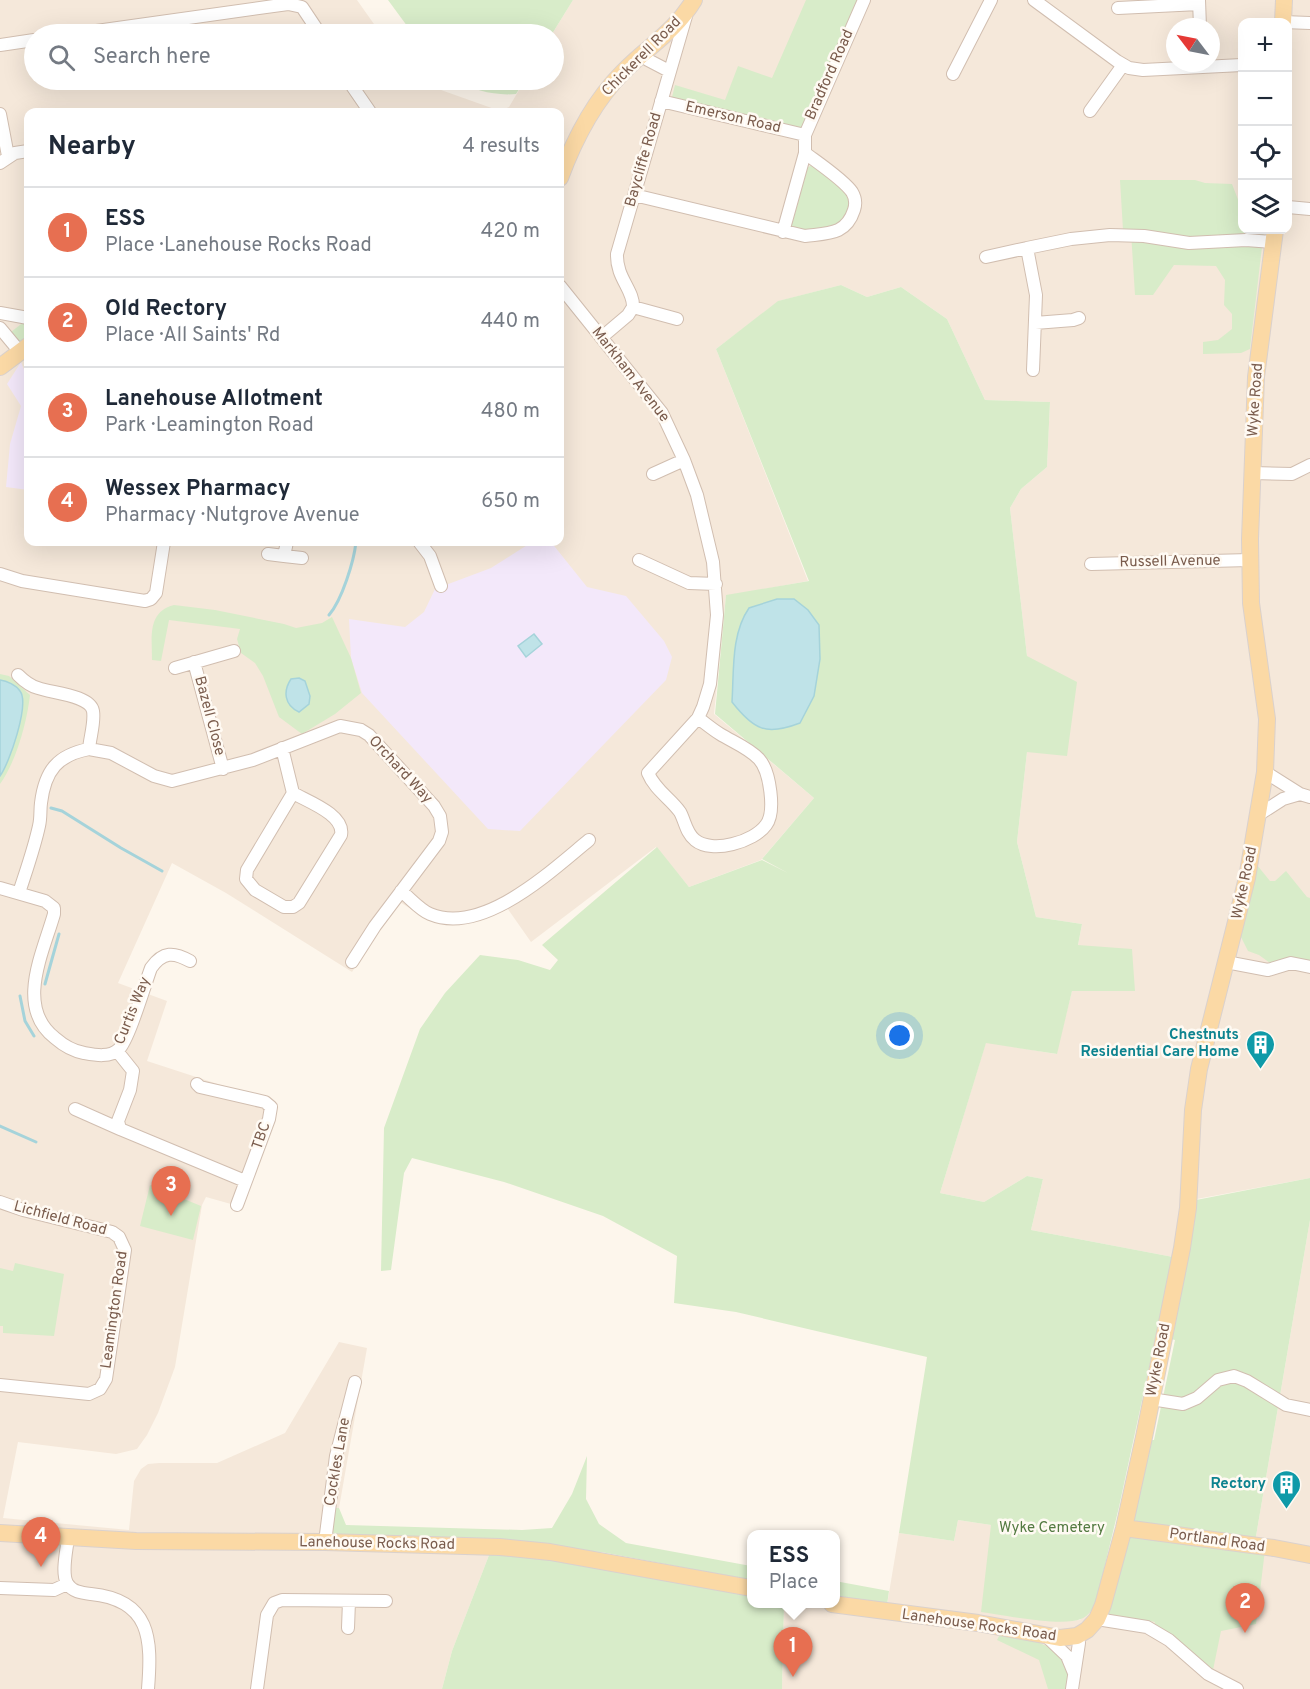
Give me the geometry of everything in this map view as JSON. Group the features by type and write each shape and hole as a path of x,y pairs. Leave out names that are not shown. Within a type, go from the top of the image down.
{"main road":[{"path":"1283,18 1284,0"},
{"name":"Chickerell Road","path":"564,168 574,143 600,100 621,74 669,33 690,6"},
{"name":"Wyke Road","path":"1124,1528 1188,1208 1193,1110 1199,1069 1247,878 1264,772 1267,719 1251,603 1250,560 1256,377 1274,236"},
{"path":"0,367 24,349"},
{"path":"1097,1619 1124,1528"},
{"name":"Portland Road","path":"1124,1528 1274,1548 1310,1556"},
{"name":"Lanehouse Rocks Road","path":"0,1533 147,1542 325,1542 437,1545 550,1552 747,1587"},
{"name":"Lanehouse Rocks Road","path":"840,1605 978,1623 1047,1637 1077,1636 1087,1630 1097,1619"}],"street":[{"name":"Bradford Road","path":"783,232 805,153 804,135 864,0"},
{"path":"952,74 991,0"},
{"path":"1034,0 1123,65 1143,70 1166,68"},
{"path":"1118,8 1199,2 1200,18"},
{"path":"146,24 288,4 302,7 313,24"},
{"name":"Baycliffe Road","path":"633,307 633,300 622,280 617,262 620,244 669,71 690,6"},
{"path":"1292,22 1310,23"},
{"path":"0,45 24,41"},
{"path":"642,55 669,71"},
{"path":"1090,111 1123,65"},
{"path":"1220,65 1238,65"},
{"path":"355,90 367,108"},
{"name":"Emerson Road","path":"661,101 804,135"},
{"path":"0,114 4,160 24,152"},
{"path":"634,195 783,232 805,236 831,232 850,222 856,205 852,192 805,153"},
{"path":"1292,207 1310,209"},
{"path":"986,257 1071,239 1110,235 1144,236 1189,243 1274,236"},
{"path":"1027,248 1034,283 1033,370"},
{"name":"Markham Avenue","path":"564,291 662,413 697,495 716,584 717,615 710,684 698,718 648,773 656,788 680,813 690,835 704,845 716,848 754,835 768,823 772,807 770,789 759,759 698,718"},
{"path":"602,337 628,315 633,307 677,319"},
{"path":"0,313 24,317"},
{"path":"1035,323 1079,318"},
{"path":"0,328 24,349"},
{"path":"653,474 684,460"},
{"path":"1252,473 1292,474 1310,465"},
{"path":"0,574 22,581 145,601 151,599 156,593 163,546"},
{"path":"284,556 286,546"},
{"path":"423,546 430,556 441,586"},
{"path":"268,554 302,558"},
{"path":"639,560 689,583 716,584"},
{"name":"Russell Avenue","path":"1091,564 1250,560"},
{"name":"Bazell Close","path":"175,668 234,651"},
{"name":"Bazell Close","path":"194,662 223,769"},
{"path":"18,675 40,689 81,699 88,703 93,714 89,749 68,754 59,760 51,771 43,794 39,826 20,893"},
{"name":"Orchard Way","path":"89,749 111,753 163,780 172,781 223,769 340,726 361,730 369,735 434,806 440,816 442,832 439,841 352,962"},
{"path":"282,748 293,793 247,870 246,879 255,890 289,908 298,903 342,830 336,817 293,793"},
{"path":"1264,772 1305,795"},
{"path":"1258,815 1283,799 1305,795"},
{"path":"401,891 428,913 447,919 467,916 489,910 512,899 589,840"},
{"name":"Curtis Way","path":"0,888 48,902 55,910 33,992 34,1007 43,1026 56,1039 78,1052 99,1056 117,1051 126,1036 155,962 172,953 190,961"},
{"path":"1226,962 1268,970 1291,963 1310,966"},
{"path":"117,1051 133,1071 130,1090 118,1121 120,1129"},
{"name":"TBC","path":"197,1084 200,1088 265,1102 271,1107 269,1119 237,1205"},
{"path":"75,1110 245,1181"},
{"name":"Lichfield Road","path":"0,1202 22,1210 112,1232 119,1238"},
{"name":"Leamington Road","path":"0,1385 89,1395 100,1389 106,1379 125,1253 124,1244 119,1238"},
{"path":"1151,1400 1183,1404 1197,1398 1218,1380 1234,1376 1247,1381 1286,1405 1310,1410"},
{"name":"Cockles Lane","path":"325,1542 336,1456 355,1382"},
{"path":"68,1537 65,1573 67,1584 78,1592 103,1595 121,1601 141,1618 149,1640 148,1689"},
{"path":"0,1588 54,1590 67,1584"},
{"path":"257,1689 267,1615 272,1605 282,1600 386,1601"},
{"path":"348,1628 349,1601"},
{"path":"1097,1619 1147,1627 1169,1640 1222,1686 1238,1689"},
{"path":"1072,1689 1077,1636"},
{"path":"1047,1637 1067,1656 1074,1674"}],"shaded area":[{"path":"0,0 357,0 374,24 24,24 24,90 441,90 492,108 24,108 24,546 564,546 564,108 507,108 519,90 564,90 564,24 558,24 573,0 1310,0 1310,1178 1186,1201 1173,1257 1031,1230 1043,1179 1027,1176 984,1202 940,1193 986,1042 1056,1054 1072,991 1135,991 1078,945 1082,924 1036,917 1017,842 1027,752 1027,656 1010,508 1021,489 1047,467 1050,402 985,400 947,319 901,287 867,297 841,285 779,301 716,349 808,581 726,596 714,714 814,798 761,860 689,887 656,847 531,942 505,905 426,918 398,901 352,972 226,893 172,863 118,983 167,1001 147,1061 276,1103 238,1206 206,1197 202,1205 175,1367 147,1435 137,1449 116,1454 18,1442 3,1518 129,1530 134,1481 141,1469 148,1464 159,1463 217,1463 285,1433 339,1342 367,1348 339,1508 334,1508 330,1529 491,1550 452,1651 442,1689 0,1689"},
{"path":"21,362 24,370 24,489 6,487 10,444 21,406 7,384"},
{"path":"526,546 554,546 587,587 626,596 664,641 672,657 666,680 520,831 488,829 362,693 351,658 349,619 405,627 424,612 435,589 491,568"},
{"path":"1310,1220 1310,1689 782,1689 784,1608 839,1608 883,1613 887,1605 899,1533 954,1541 958,1520 991,1525 1038,1619 1063,1621 1080,1620 1096,1602 1255,1542"}],"green space":[{"path":"388,0 573,0 558,24 406,24"},
{"path":"806,0 859,0 806,132 672,97 675,85 725,100 738,66 772,78"},
{"path":"480,90 519,90 516,94"},
{"path":"813,165 842,188 848,196 849,210 846,218 833,227 816,230 791,228 808,167"},
{"path":"1120,180 1195,180 1205,183 1232,184 1238,200 1238,234 1264,234 1250,349 1241,353 1203,354 1203,342 1218,340 1232,329 1232,314 1224,305 1225,280 1216,266 1174,265 1153,295 1135,295 1131,232 1123,230"},
{"name":"Wyke Cemetery","path":"841,285 867,297 901,287 947,319 985,400 1050,402 1047,467 1021,489 1010,508 1027,656 1077,682 1067,756 1027,752 1017,842 1036,917 1082,924 1078,945 1132,949 1135,991 1072,991 1057,1054 986,1043 940,1193 984,1202 1027,1176 1043,1179 1031,1230 1173,1257 1096,1602 1087,1616 1072,1621 1032,1620 981,1612 991,1525 958,1520 954,1541 899,1533 927,1357 736,1312 674,1303 677,1256 603,1216 504,1182 412,1158 404,1173 391,1270 381,1271 384,1128 420,1029 445,993 480,955 518,960 550,970 558,960 542,945 657,847 689,887 762,860 788,873 762,859 814,798 715,714 726,595 809,581 716,349 778,301"},
{"path":"24,322 24,341 19,341 11,332"},
{"path":"174,605 215,610 296,628 322,623 332,617 351,658 361,693 335,714 302,734 279,717 263,676 255,663 241,653 237,639 240,629 169,620 161,661 152,660 152,634 155,619 165,608"},
{"path":"0,674 9,676 30,695 20,741 11,765 0,784"},
{"path":"1257,865 1270,881 1275,881 1286,871 1310,898 1310,965 1274,966 1259,955 1248,951 1238,931"},
{"path":"1310,1178 1310,1220 1255,1542 1265,1550 1256,1624 1221,1631 1213,1670 1154,1625 1155,1622 1108,1614 1150,1440 1154,1440 1175,1340 1171,1339 1187,1265 1196,1200"},
{"path":"150,1185 201,1206 193,1240 140,1226"},
{"path":"15,1263 64,1274 54,1336 3,1333 3,1326 0,1326 0,1268 13,1271"},
{"path":"587,1456 586,1499 599,1524 626,1543 747,1565 747,1579 601,1552 336,1536 330,1529 334,1508 339,1508 346,1525 522,1530 552,1528 572,1494"},
{"path":"491,1550 747,1594 747,1608 784,1608 782,1689 442,1689 452,1651"},
{"path":"840,1582 889,1591 887,1605 840,1596"},
{"path":"1000,1634 1038,1642 1055,1651 1062,1657 1068,1668 1066,1689 1048,1689 1039,1660 997,1640"}],"water":[{"path":"777,599 794,599 808,610 819,625 820,659 814,696 800,723 769,729 762,728 747,719 732,702 734,665 739,629 749,608"},
{"path":"534,634 542,644 526,657 518,646"},
{"path":"299,678 305,681 310,696 309,704 299,712 290,706 286,693 291,679"},
{"path":"0,680 8,682 20,691 22,708 17,734 0,776"}],"waterway":[{"path":"329,615 347,580 355,546"},
{"path":"51,808 62,811 162,871"},
{"path":"45,984 59,934"},
{"path":"20,996 25,1021 34,1036"},
{"path":"0,1126 36,1142"}],"place":[{"name":"Chestnuts Residential Care Home","path":"1260,1070"},
{"name":"Lanehouse Allotment","path":"171,1216"},
{"name":"Rectory","path":"1287,1510"},
{"name":"Wessex Pharmacy","path":"41,1567"},
{"name":"Old Rectory","path":"1245,1633"},
{"name":"ESS","path":"793,1677"}]}
